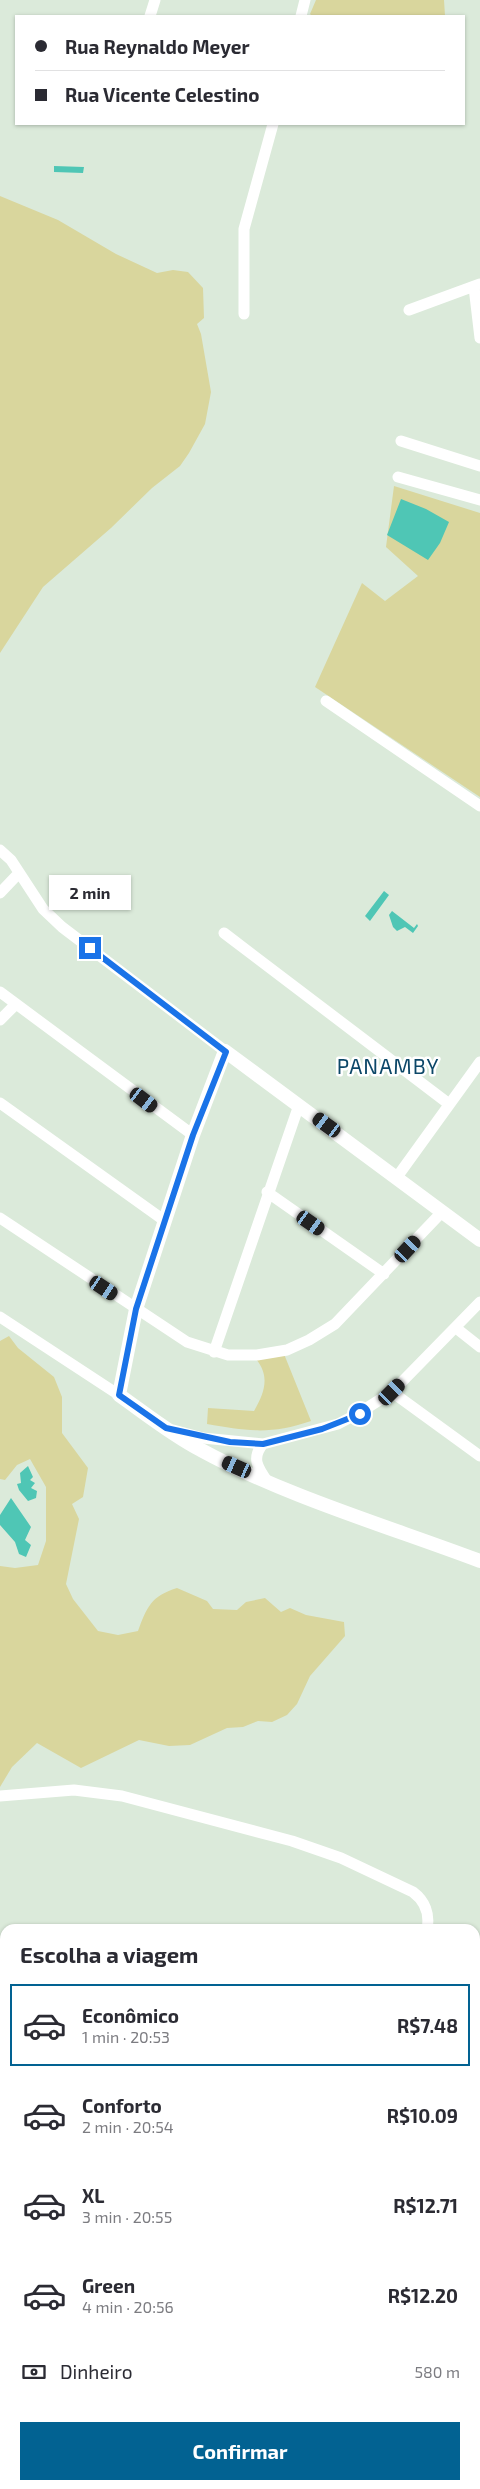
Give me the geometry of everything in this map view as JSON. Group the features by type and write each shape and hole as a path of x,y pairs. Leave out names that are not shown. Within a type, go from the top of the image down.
{"street":[{"path":"150,15 155,0"},
{"path":"301,15 305,0"},
{"path":"244,314 242,249 244,229 273,125"},
{"path":"409,310 477,285 480,338"},
{"path":"401,441 480,466"},
{"path":"398,476 480,500"},
{"path":"326,701 480,806"},
{"path":"0,850 11,860 43,909 62,927 226,1052 480,1240"},
{"path":"0,893 19,873"},
{"path":"224,933 449,1104"},
{"path":"0,992 193,1135"},
{"path":"0,1020 16,1004"},
{"path":"119,1395 136,1309 193,1135 226,1052"},
{"path":"397,1177 480,1062"},
{"path":"0,1103 165,1221"},
{"path":"214,1352 298,1105"},
{"path":"267,1192 384,1274"},
{"path":"0,1218 187,1342 228,1355 257,1355 286,1350 309,1340 335,1324 442,1212"},
{"path":"166,1428 203,1438 263,1444 338,1424 360,1414 392,1392 480,1302"},
{"path":"0,1317 203,1452 267,1481 480,1562"},
{"path":"456,1328 480,1346"},
{"path":"392,1392 480,1456"},
{"path":"263,1444 256,1458 256,1465 267,1481"},
{"path":"0,1796 74,1790 97,1792 198,1815 292,1841 340,1858 413,1892 421,1898 429,1917 428,1924"}],"shaded area":[{"path":"316,0 444,0 445,15 311,15"},
{"path":"0,196 58,220 116,254 157,273 173,270 188,272 203,288 204,318 197,324 201,334 211,392 205,424 180,466 152,488 111,528 43,587 0,653"},
{"path":"394,486 480,513 480,797 315,687 362,583 385,601 418,576 386,547"},
{"path":"9,1336 18,1348 54,1377 62,1397 62,1433 88,1468 83,1497 72,1504 79,1519 66,1584 73,1599 98,1631 118,1635 138,1631 144,1615 151,1604 161,1595 177,1588 207,1601 213,1609 237,1610 246,1602 265,1598 281,1612 290,1608 306,1615 344,1622 345,1636 310,1676 297,1704 287,1715 272,1722 258,1721 243,1727 227,1728 190,1745 169,1746 139,1740 81,1768 37,1743 12,1767 0,1787 0,1566 15,1568 38,1565 46,1541 46,1487 30,1459 17,1465 5,1480 0,1479 0,1341"},
{"path":"284,1354 311,1421 271,1430 247,1430 207,1424 208,1408 254,1411 261,1397 264,1384 263,1372 256,1359"}],"water":[{"path":"54,166 84,167 83,173 54,172"},
{"path":"401,499 426,509 449,522 440,543 428,560 387,535"},
{"path":"384,891 389,895 370,921 365,916"},
{"path":"392,911 414,928 417,924 418,926 413,933 405,927 397,931 393,927 389,915"},
{"path":"28,1466 33,1477 30,1480 35,1483 31,1488 37,1491 36,1498 28,1501 19,1490 17,1484 21,1483 20,1473"},
{"path":"11,1498 31,1527 25,1540 31,1545 26,1557 19,1554 15,1542 0,1525 0,1515"}],"district":[{"name":"PANAMBY","path":"388,1065"}],"route":[{"path":"90,948 226,1052 193,1135 136,1309 119,1395 166,1428 203,1438 230,1442 263,1444 322,1429 360,1414"}]}
